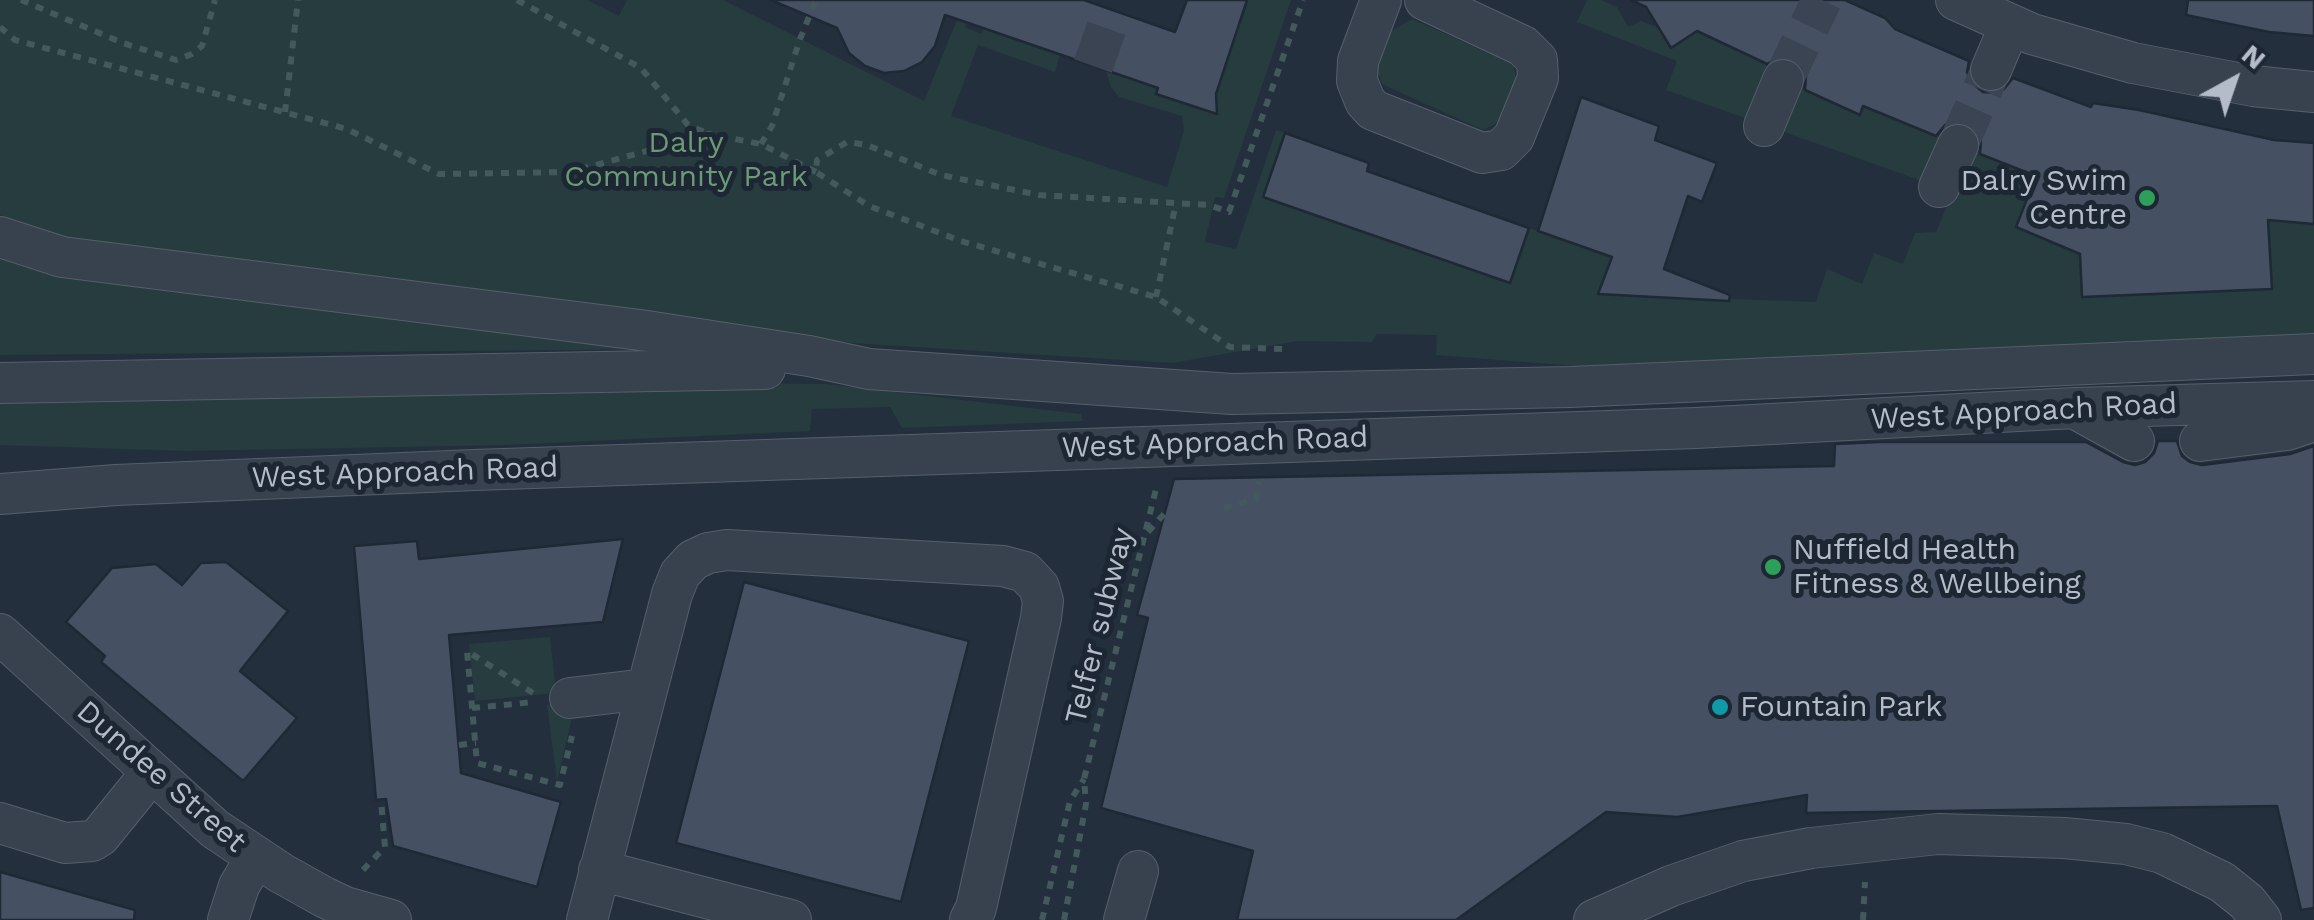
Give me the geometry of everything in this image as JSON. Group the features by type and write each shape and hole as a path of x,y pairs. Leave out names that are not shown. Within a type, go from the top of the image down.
{"street":[{"path":"1381,0 1358,61 1357,82 1365,101 1373,110 1482,153 1500,150 1514,137 1538,78 1537,60 1523,46 1425,0"},
{"path":"1956,0 2010,25 2082,50 2162,70 2314,92"},
{"path":"1990,70 2010,25"},
{"path":"1764,126 1784,80"},
{"path":"1939,186 1958,145"},
{"name":"West Approach Road","path":"0,236 62,256 640,330 809,356 869,370"},
{"name":"West Approach Road","path":"0,383 745,368 869,370 1232,394 1570,387 2314,354"},
{"name":"West Approach Road","path":"0,494 116,485 1108,446 1696,428 2074,408 2314,402"},
{"path":"2074,408 2134,442"},
{"path":"2200,441 2287,430 2314,421"},
{"name":"West Approach Road","path":"0,468 116,485"},
{"path":"587,920 680,574 693,560 727,550 1003,566 1025,572 1039,587 1043,601 1040,618 976,908 970,920"},
{"name":"Dundee Street","path":"0,634 215,829 256,858 345,907 392,920"},
{"path":"577,697 646,689"},
{"path":"0,823 64,843 92,841 152,773"},
{"path":"1594,920 1670,886 1743,861 1811,848 1938,834 2064,838 2162,852 2222,882 2247,902 2261,920"},
{"path":"228,920 240,886 256,858"},
{"path":"600,870 790,920"},
{"path":"1124,920 1138,871"}],"path":[{"path":"21,0 123,43 176,60 202,46 215,0"},
{"path":"285,112 298,0"},
{"path":"517,0 641,68 688,125 709,134 761,144 816,172 869,206 962,241 1156,298 1230,347 1300,350"},
{"path":"761,144 772,126 816,0"},
{"path":"816,172 817,160 847,142 867,145 941,174 1039,195 1210,205 1229,212 1303,0"},
{"path":"0,26 15,40 347,129 439,174 570,172 709,134"},
{"path":"1156,298 1176,203"},
{"name":"Telfer subway","path":"1042,920 1070,801 1084,779 1158,484"},
{"path":"1224,508 1256,500"},
{"path":"1147,533 1165,513"},
{"path":"472,708 545,701 467,650 472,708 476,743 477,762 560,785 577,697"},
{"path":"459,745 476,743"},
{"name":"Telfer subway","path":"1064,920 1086,804 1084,779"},
{"path":"345,907 360,874 385,847 381,800"}],"green space":[{"name":"Dalry Community Park","path":"0,0 587,0 619,16 627,0 723,0 924,101 965,0 973,0 965,27 981,34 984,28 1060,55 1055,72 978,45 951,116 1167,187 1184,131 1182,116 1119,97 1106,71 1158,88 1157,94 1196,103 1201,110 1216,103 1247,0 1291,0 1224,198 1215,197 1205,242 1236,249 1276,130 1285,133 1264,197 1529,228 1612,257 1598,294 1816,302 1827,269 1862,284 1874,253 1903,264 1915,233 1936,232 1951,196 1939,187 1666,90 1677,61 1577,22 1587,0 1601,0 1617,7 1628,27 1641,21 1659,28 1671,47 1690,27 1775,68 1773,75 1859,114 1863,106 2036,176 2045,238 2080,254 2082,297 2271,289 2268,220 2314,224 2314,335 1576,366 1436,355 1437,335 1377,334 1372,342 1298,341 1172,363 835,342 99,245 27,231 0,215"},
{"path":"1412,19 1513,64 1517,84 1499,122 1483,130 1382,84 1376,67 1386,34"},
{"path":"0,253 683,349 0,355"},
{"path":"582,382 826,384 1081,414 1083,421 902,428 890,407 812,409 810,431 504,445 186,451 0,445 0,394"},
{"path":"550,637 556,693 475,701 469,644"},
{"path":"576,701 557,781 547,705"}],"building":[{"path":"771,0 1084,0 1175,32 1187,0 1247,0 1216,94 1217,114 1156,94 1158,88 945,15 935,46 922,62 904,71 884,73 865,66 849,53 837,28"},
{"path":"1631,0 1845,0 1885,18 1895,29 1969,61 1967,72 1983,92 2004,89 2013,78 2091,107 2093,103 2139,110 2274,140 2314,143 2314,224 2268,220 2272,289 2082,297 2080,254 2016,227 2036,176 1980,154 1977,130 1969,124 1957,121 1945,125 1936,136 1863,106 1860,115 1805,90 1806,76 1793,59 1779,57 1767,64 1697,31 1671,48 1646,7"},
{"path":"2188,0 2314,0 2314,36 2269,32 2186,15"},
{"path":"1581,97 1659,126 1655,140 1717,163 1702,202 1688,196 1664,269 1730,295 1729,301 1598,294 1612,257 1538,231"},
{"path":"1285,133 1369,163 1367,171 1529,228 1510,283 1263,197"},
{"name":"Fountain Park","path":"2158,441 2177,441 2182,456 2202,465 2290,454 2314,446 2314,908 2301,910 2277,806 1806,813 1807,795 1677,817 1606,812 1456,920 1237,920 1253,851 1101,808 1148,618 1137,615 1174,479 1834,466 1835,444 1879,442 2086,442 2135,465 2154,453"},
{"path":"623,539 603,622 449,635 461,773 561,802 537,887 393,846 386,799 376,800 354,546 417,541 419,559"},
{"path":"226,562 288,611 240,671 297,718 243,781 101,662 105,656 66,622 112,568 156,564 182,585 201,563"},
{"path":"744,582 969,641 901,902 676,843"},
{"path":"0,872 135,910 134,920 0,920"}],"tunnel":[{"path":"1783,80 1822,0"},
{"path":"1093,66 1113,10"},
{"path":"1958,145 1991,70"}],"place":[{"name":"Dalry Swim Centre","path":"2147,198"},
{"name":"Nuffield Health Fitness & Wellbeing","path":"1773,567"},
{"name":"Fountain Park","path":"1720,707"}]}
